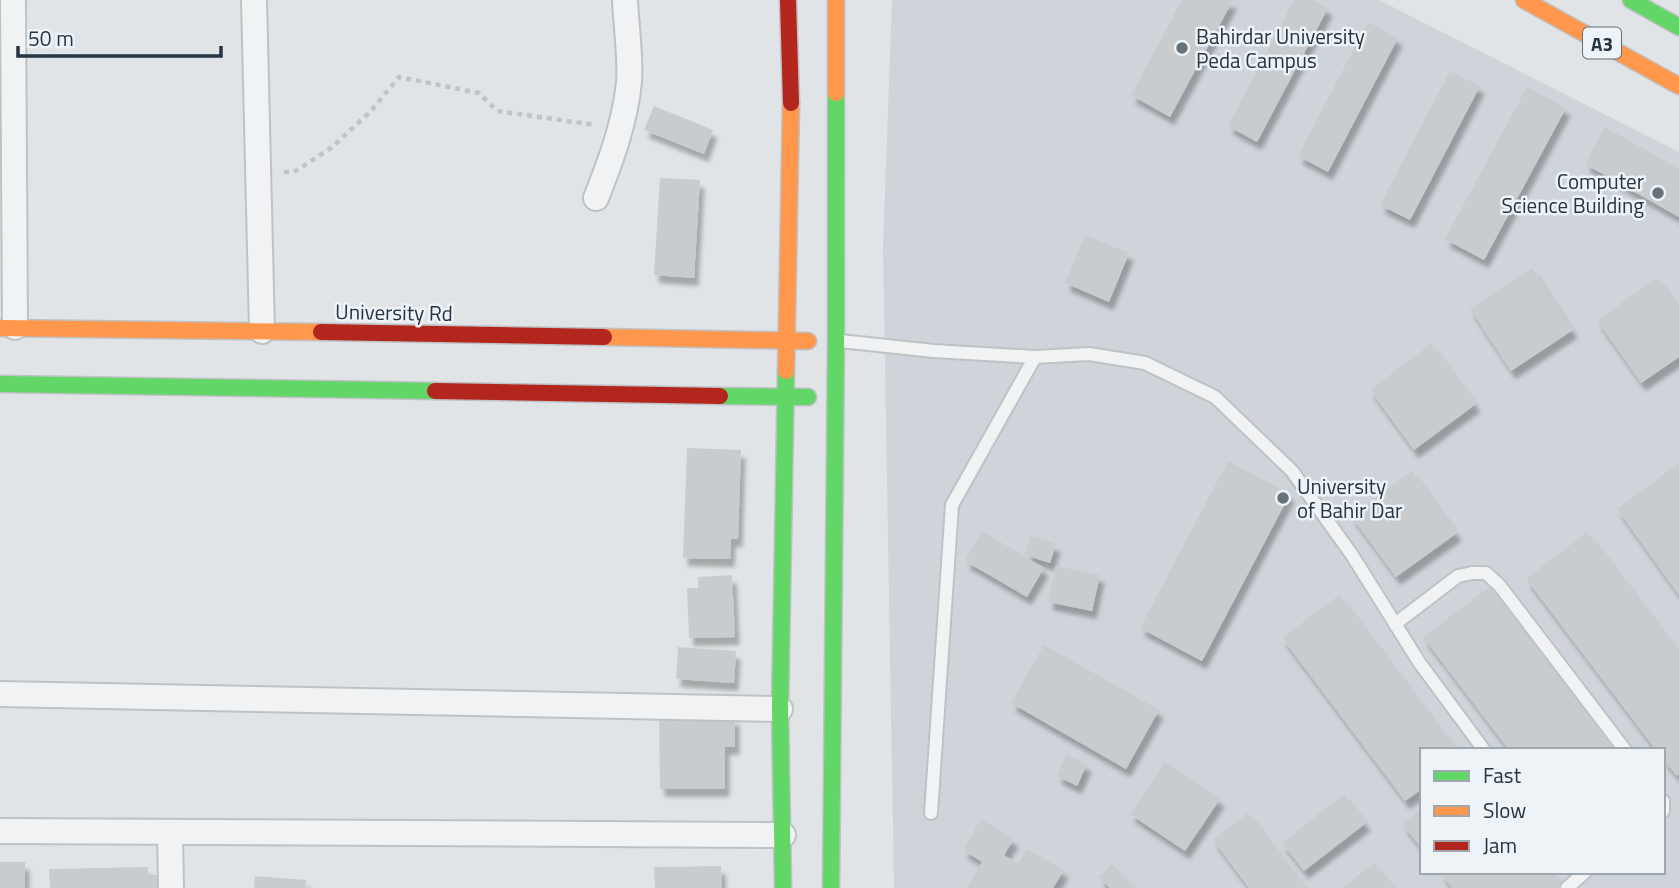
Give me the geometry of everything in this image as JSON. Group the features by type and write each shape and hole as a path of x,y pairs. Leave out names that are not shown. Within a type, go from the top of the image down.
{"main road":[{"path":"783,888 791,75 788,0"},
{"path":"831,888 825,708 836,341 836,0"},
{"name":"A3","path":"1524,0 1676,78"},
{"name":"A3","path":"1631,0 1679,27"},
{"name":"University Rd","path":"7,328 836,341"},
{"path":"0,384 835,396"}],"street":[{"path":"7,328 13,0"},
{"path":"254,0 262,331"},
{"path":"596,198 614,153 629,80 625,0"},
{"path":"0,694 786,709"},
{"path":"0,831 783,835"},
{"path":"170,832 171,888"}],"lane":[{"path":"836,341 934,351 1035,357 1089,354 1145,363 1215,397 1292,471 1352,555 1419,662 1483,748"},
{"path":"931,813 953,505 1035,357"},
{"path":"1395,624 1458,576 1486,573 1500,586 1623,748"},
{"path":"1567,888 1583,874"}],"path":[{"path":"258,170 294,172 331,148 370,112 399,77 479,93 497,111 620,129"}],"shaded area":[{"name":"University of Bahir Dar","path":"892,0 1379,0 1679,152 1679,888 894,888 883,247"}],"building":[{"name":"Bahirdar University Peda Campus","path":"1182,0 1233,0 1170,117 1131,95"},
{"path":"1294,0 1313,0 1328,8 1257,142 1228,126"},
{"path":"1368,22 1398,38 1328,172 1298,156"},
{"path":"1450,71 1480,86 1410,220 1380,205"},
{"path":"1527,87 1566,108 1484,260 1445,239"},
{"path":"654,106 713,130 704,154 644,130"},
{"name":"Computer Science Building","path":"1605,127 1679,169 1679,217 1585,164"},
{"path":"660,178 700,180 694,278 654,275"},
{"path":"1085,235 1129,253 1109,302 1065,283"},
{"path":"1532,268 1573,330 1511,371 1470,309"},
{"path":"1657,278 1679,309 1679,357 1641,383 1597,320"},
{"path":"1431,344 1476,404 1414,450 1370,390"},
{"path":"687,448 741,450 738,539 731,539 730,559 683,558"},
{"path":"1228,461 1290,494 1202,661 1140,628"},
{"path":"1679,463 1679,595 1617,509"},
{"path":"1412,471 1457,533 1396,577 1351,516"},
{"path":"982,531 1044,568 1027,597 965,561"},
{"path":"1587,532 1679,652 1677,776 1665,761 1665,748 1654,748 1526,579"},
{"path":"1031,536 1056,544 1050,563 1025,555"},
{"path":"1056,566 1100,575 1092,611 1048,602"},
{"path":"732,575 735,637 689,638 687,588 698,588 698,577"},
{"path":"1492,585 1615,748 1507,748 1423,637"},
{"path":"1339,595 1454,748 1420,748 1420,790 1405,801 1282,638"},
{"path":"1044,645 1159,710 1126,769 1011,703"},
{"path":"678,647 736,651 734,683 676,679"},
{"path":"659,717 735,717 735,747 725,747 725,789 660,789"},
{"path":"1066,755 1087,764 1077,786 1057,776"},
{"path":"1165,762 1220,799 1185,851 1130,814"},
{"path":"1344,794 1366,823 1304,871 1282,843"},
{"path":"1420,810 1420,846 1402,824"},
{"path":"1248,813 1305,888 1249,888 1213,840"},
{"path":"981,819 1014,839 1004,855 1018,864 1027,849 1064,870 1053,888 967,888 982,862 963,850"},
{"path":"0,862 25,862 25,888 0,888"},
{"path":"1374,863 1393,888 1342,888"},
{"path":"1112,864 1135,888 1110,888 1099,877"},
{"path":"721,866 722,888 655,888 654,867"},
{"path":"148,867 148,875 158,875 173,888 50,888 49,869"},
{"path":"1442,874 1555,874 1564,885 1560,888 1452,888"},
{"path":"255,876 306,880 305,888 254,888"}],"traffic: fast":[{"path":"1631,0 1679,27"},
{"path":"831,888 836,93"},
{"path":"783,888 780,709 786,371"},
{"path":"0,384 435,391"},
{"path":"720,396 808,397"}],"traffic: slow":[{"path":"836,0 836,93"},
{"path":"1524,0 1679,86"},
{"path":"786,371 791,103"},
{"path":"0,328 321,332"},
{"path":"604,337 808,341"}],"traffic: jam":[{"path":"788,0 791,103"},
{"path":"321,332 604,337"},
{"path":"435,391 720,396"}],"place":[{"name":"Bahirdar University Peda Campus","path":"1182,48"},
{"name":"Computer Science Building","path":"1658,193"},
{"name":"University of Bahir Dar","path":"1283,498"}]}
